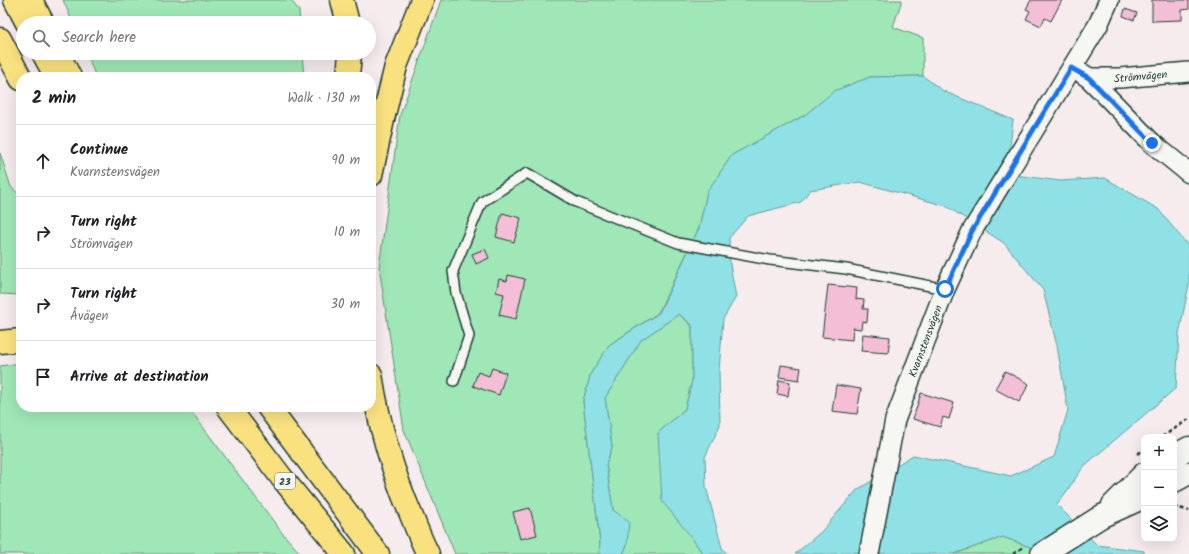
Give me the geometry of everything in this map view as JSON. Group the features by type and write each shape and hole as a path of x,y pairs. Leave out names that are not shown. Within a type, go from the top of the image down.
{"main road":[{"path":"15,0 23,16"},
{"path":"31,0 39,16"},
{"path":"342,0 346,16"},
{"path":"376,152 396,66 422,0"},
{"path":"0,39 17,72"},
{"path":"47,60 53,72"},
{"path":"62,60 68,72"},
{"path":"348,72 349,60"},
{"path":"0,342 16,340"},
{"path":"376,410 388,455 402,495 428,554"},
{"name":"23","path":"232,412 282,478 344,554"},
{"path":"272,412 378,554"},
{"path":"365,412 388,455"}],"street":[{"name":"Kvarnstensvägen","path":"869,554 895,420 945,289 972,231 1098,25 1109,0"},
{"name":"Strömvägen","path":"1071,68 1089,78 1120,78 1189,72"},
{"path":"1089,78 1152,143 1189,173"},
{"path":"1177,454 1189,448"},
{"path":"1102,516 1141,464"},
{"path":"1177,479 1189,473"},
{"path":"1042,554 1102,516 1141,498"}],"lane":[{"path":"454,381 468,336 456,293 454,271 482,202 526,173 576,202 678,243 770,260 846,269 945,289"}],"path":[{"path":"1166,434 1189,419"},
{"path":"1177,507 1189,511"}],"green space":[{"path":"63,0 291,0 299,11 299,16 70,16"},
{"path":"441,0 902,0 893,27 923,38 923,76 870,77 835,91 805,115 732,155 707,192 699,228 658,313 609,345 591,373 583,401 600,542 599,554 455,554 404,430 379,267 400,115"},
{"path":"89,60 303,60 304,72 94,72"},
{"path":"0,153 11,187 16,192 16,295 0,294"},
{"path":"679,314 692,326 692,381 685,409 658,433 692,538 703,554 623,554 627,545 613,510 606,464 612,447 605,398 641,340"},
{"path":"16,364 16,412 192,412 283,534 301,554 0,554 0,366"},
{"path":"1003,537 1049,554 954,554"}],"water":[{"path":"923,76 943,91 1013,120 1007,174 1060,181 1105,178 1158,209 1189,247 1189,284 1179,334 1176,388 1084,466 1057,505 1097,545 1144,551 1144,554 1049,554 1003,537 954,554 843,552 841,554 795,554 822,531 857,490 913,455 1011,476 1054,457 1068,410 1057,346 1043,290 1004,243 946,206 860,182 810,190 801,202 748,216 729,238 730,265 736,297 723,319 719,371 720,425 705,457 706,487 722,548 727,554 703,554 662,501 658,433 685,409 692,381 692,325 679,314 641,340 605,398 612,447 606,464 613,510 629,522 627,545 623,554 599,554 600,542 583,401 591,373 609,345 659,313 699,228 707,192 732,155 805,115 834,91 870,77"}],"building":[{"path":"1031,0 1062,0 1051,21 1045,18 1041,26 1026,19 1030,11 1026,9"},
{"path":"1152,0 1189,0 1189,9 1182,10 1182,20 1152,21"},
{"path":"1125,9 1137,13 1134,20 1123,16"},
{"path":"502,213 521,218 514,242 496,237"},
{"path":"485,249 489,258 476,264 472,254"},
{"path":"508,275 525,279 516,319 499,315 504,294 496,292 499,279 507,281"},
{"path":"828,285 857,288 856,299 864,300 863,309 868,309 867,322 862,321 861,329 853,328 852,340 822,337"},
{"path":"863,334 890,337 888,353 861,351"},
{"path":"781,365 801,368 799,380 779,377"},
{"path":"492,368 506,373 499,395 473,386 478,372 489,376"},
{"path":"1005,371 1029,384 1019,402 995,389"},
{"path":"779,380 790,382 788,396 777,394"},
{"path":"836,385 861,389 857,414 832,411"},
{"path":"921,393 954,403 949,419 943,417 940,427 913,419"},
{"path":"530,508 537,535 520,539 513,512"}],"route":[{"path":"945,289 972,231 1071,68 1089,78 1152,143"}]}
